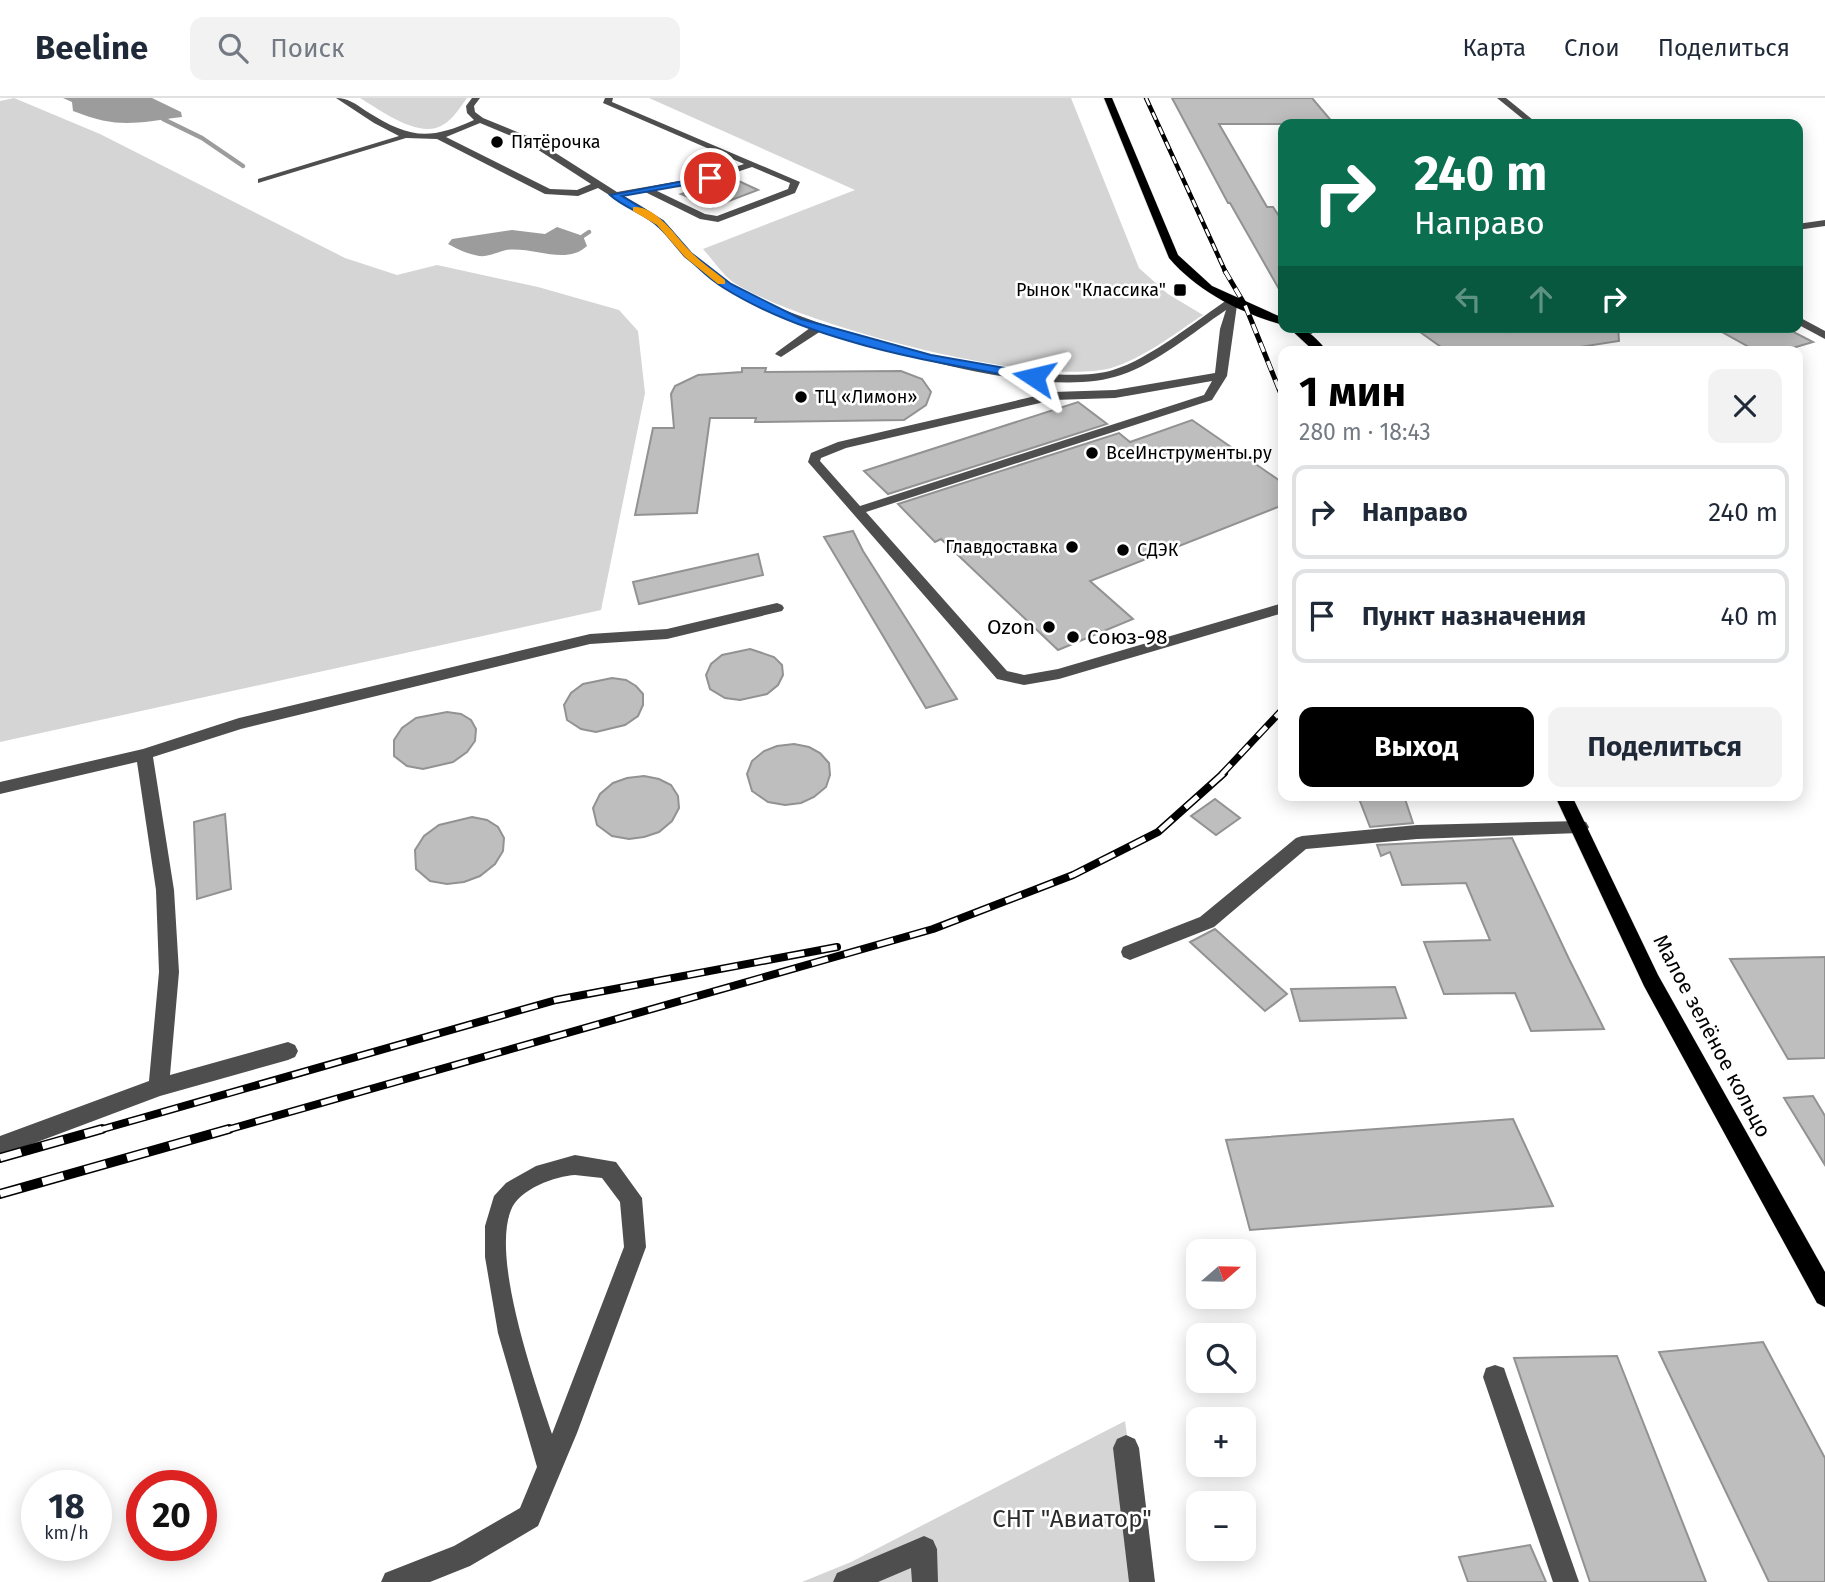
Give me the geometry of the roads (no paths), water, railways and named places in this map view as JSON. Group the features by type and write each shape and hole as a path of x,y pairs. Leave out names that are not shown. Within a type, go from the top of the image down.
{"main road":[{"path":"1108,98 1173,256 1186,274 1202,286 1278,319"},
{"name":"Малое зелёное кольцо","path":"1566,801 1651,980 1825,1295"}],"street":[{"path":"340,98 403,137"},
{"path":"476,98 470,106 471,113 480,120 529,140 660,223 688,255 727,286 798,321 930,358 1034,377 1088,378 1115,373 1138,364 1240,303"},
{"path":"609,98 607,103 795,182 792,191 718,219 703,217 647,190"},
{"path":"1501,98 1528,119"},
{"path":"261,181 403,137 439,137 480,120"},
{"path":"439,137 548,192 578,193 598,184"},
{"path":"614,195 710,178 752,164"},
{"path":"1803,226 1825,223"},
{"path":"857,511 1208,397 1221,376 1226,329 1240,303"},
{"path":"1803,323 1825,336"},
{"path":"781,354 819,327"},
{"path":"1221,376 1115,394 1053,396 842,444 815,456 814,462 1002,675 1024,680 1059,674 1278,609"},
{"path":"0,788 144,754 239,724 590,639 667,634 777,608"},
{"path":"144,754 167,917 169,972 159,1087"},
{"path":"1130,952 1207,922 1302,843 1417,832 1580,827"},
{"path":"0,1146 159,1087 288,1051"},
{"path":"394,1582 461,1557 529,1517 550,1467 635,1247 631,1198 608,1169 570,1165 531,1178 502,1201 493,1238 515,1361 550,1467"},
{"path":"1495,1377 1566,1582"},
{"path":"1126,1448 1142,1582"},
{"path":"846,1582 924,1549 925,1582"}],"waterway":[{"path":"163,119 202,138 243,166"},
{"path":"583,236 589,232"}],"railway":[{"path":"1146,98 1225,272"},
{"path":"1225,272 1245,305 1278,387"},
{"path":"1222,774 1278,714"},
{"path":"223,1131 933,929 1073,875 1158,832 1224,773"},
{"path":"96,1131 556,1000 837,947"},
{"path":"0,1158 102,1129"},
{"path":"0,1194 229,1129"}],"place":[{"name":"Пятёрочка","path":"497,142"},
{"name":"Рынок \"Классика\"","path":"1180,290"},
{"name":"ТЦ «Лимон»","path":"801,397"},
{"name":"ВсеИнструменты.ру","path":"1092,453"},
{"name":"Главдоставка","path":"1072,547"},
{"name":"СДЭК","path":"1123,550"},
{"name":"Ozon","path":"1049,627"},
{"name":"Союз-98","path":"1073,637"}],"park label":[{"name":"СНТ \"Авиатор\"","path":"1072,1519"}]}
